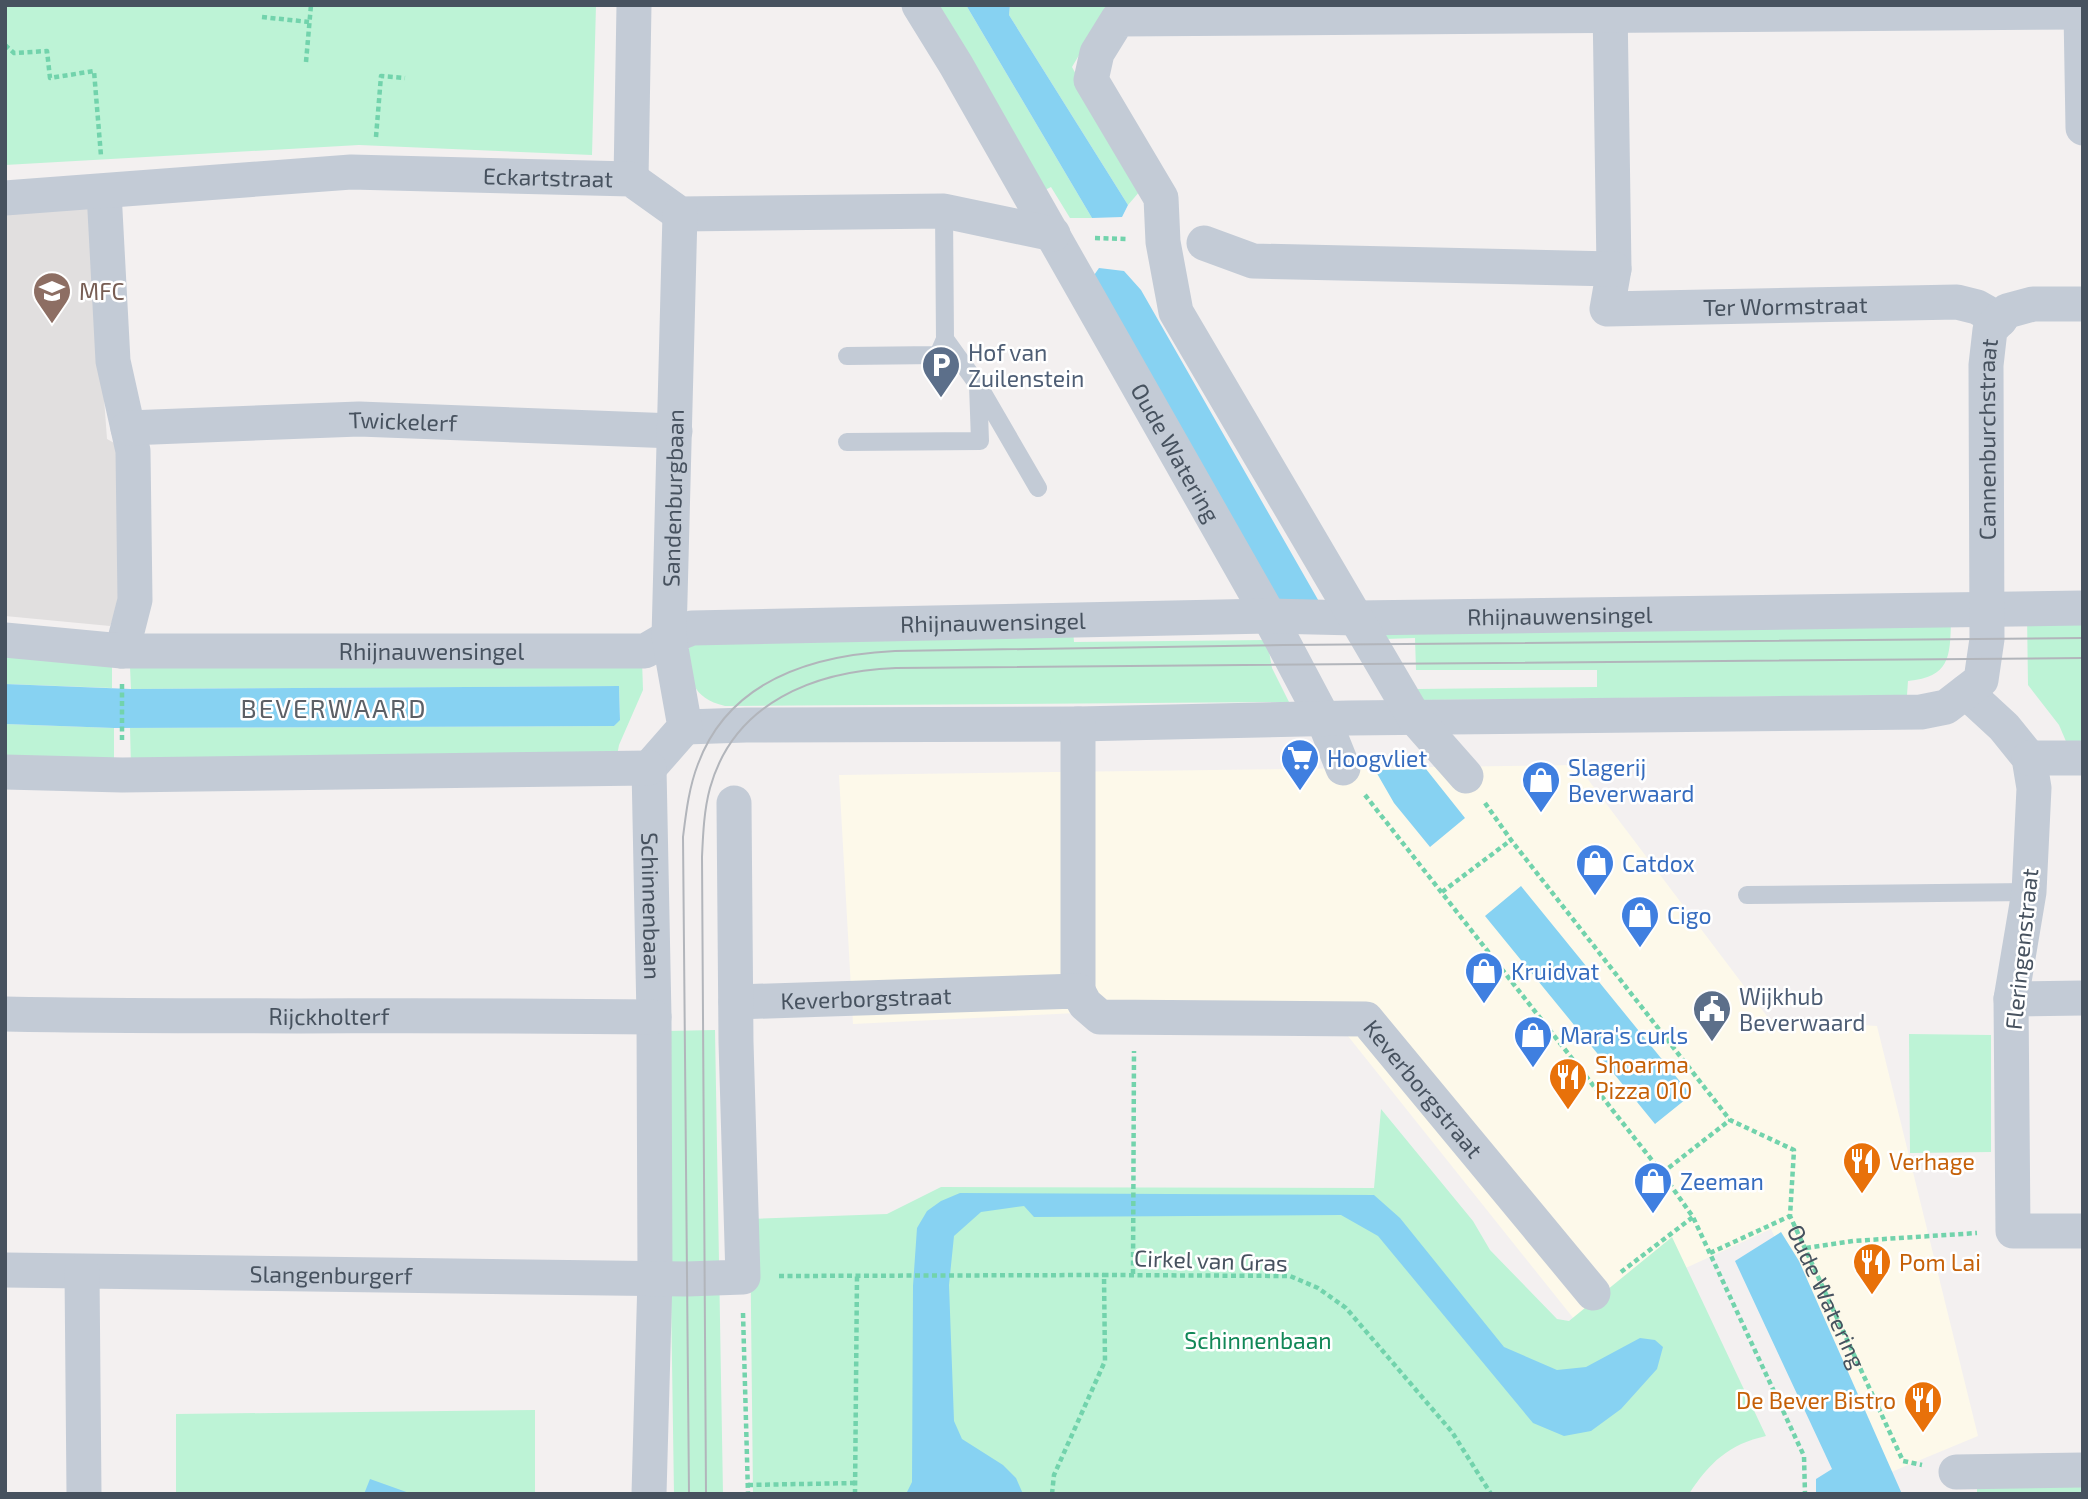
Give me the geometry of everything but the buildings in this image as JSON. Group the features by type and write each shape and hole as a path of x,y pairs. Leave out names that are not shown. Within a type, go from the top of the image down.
{"street":[{"path":"631,179 634,5"},
{"name":"Oude Watering","path":"919,5 1269,616 1323,718 1343,768"},
{"path":"1466,776 1414,717 1176,312 1163,242 1161,198 1091,80 1097,53 1118,19 1610,10 2082,12 2083,128"},
{"name":"Ter Wormstraat","path":"1610,10 1614,269 1607,309 1956,302 1977,307 2000,320"},
{"name":"Eckartstraat","path":"5,198 351,172 631,179 680,214"},
{"path":"104,192 113,361 133,450 135,600 122,651"},
{"path":"680,214 944,211 1052,234"},
{"name":"Sandenburgbaan","path":"680,214 669,637 685,727"},
{"path":"1204,243 1253,261 1614,269"},
{"name":"Cannenburchstraat","path":"1986,608 1986,365 1990,330 2007,311 2033,304 2083,304"},
{"name":"Twickelerf","path":"128,428 359,419 675,431"},
{"path":"5,772 122,775 649,768 685,727 746,725 1078,724 1323,718 1921,712 1946,707 1980,680 1987,639 1986,608"},
{"name":"Rhijnauwensingel","path":"5,640 122,651 645,651 692,628 1269,616 1356,618 2083,608"},
{"path":"1966,692 2004,727 2029,758 2083,758"},
{"path":"1078,724 1078,991"},
{"name":"Fleringenstraat","path":"2013,1231 2011,999 2029,892 2034,788 2029,758"},
{"name":"Schinnenbaan","path":"649,768 655,1278 649,1494"},
{"path":"655,1278 704,1279 742,1261 734,803"},
{"name":"Keverborgstraat","path":"736,1002 1078,991 1085,1004 1100,1017 1366,1019 1593,1293"},
{"path":"2011,999 2083,999"},
{"name":"Rijckholterf","path":"5,1014 476,1014 654,1017"},
{"path":"2013,1231 2083,1231"},
{"name":"Slangenburgerf","path":"5,1270 655,1278"},
{"path":"82,1272 84,1494"},
{"path":"1956,1472 2083,1470"}],"lane":[{"path":"846,356 938,355 945,339 944,211"},
{"path":"945,339 978,386 1038,488"},
{"path":"847,442 980,441 978,386"},
{"path":"1747,895 2029,892"}],"path":[{"path":"306,62 312,5"},
{"path":"261,17 310,22"},
{"path":"5,45 14,53 47,51 50,78 94,71 104,192"},
{"path":"374,173 381,76 405,78"},
{"path":"1052,234 1163,242"},
{"path":"122,651 122,775"},
{"path":"1343,768 1662,1173 1693,1217 1804,1456 1805,1494"},
{"name":"Oude Watering","path":"1466,776 1511,840 1730,1120 1794,1150 1790,1216 1903,1461 1956,1472"},
{"path":"1442,892 1511,840"},
{"path":"1133,1274 1134,1018"},
{"path":"1662,1173 1730,1120"},
{"name":"Oude Watering","path":"1710,1253 1790,1216"},
{"path":"1593,1293 1693,1217"},
{"path":"1807,1248 1853,1241 2013,1231"},
{"path":"748,1494 742,1261 857,1275 1104,1275"},
{"name":"Cirkel van Gras","path":"1052,1494 1054,1475 1105,1361 1104,1275 1133,1274 1290,1276 1318,1288 1346,1308 1452,1432 1491,1494"},
{"path":"855,1494 857,1275"},
{"path":"748,1485 855,1483"}],"shaded area":[{"name":"MFC","path":"90,206 107,439 116,444 125,592 110,626 5,616 5,211"},
{"path":"1577,765 1769,1019 1877,1026 1978,1436 1884,1475 1771,1229 1574,1319 1320,1001 853,1024 839,775"}],"green space":[{"path":"5,5 596,5 592,155 359,145 5,165"},
{"path":"932,5 966,5 1092,218 1070,218 1051,187 1037,194"},
{"path":"1010,5 1588,5 1105,11 1072,67 1140,191 1128,205 1009,15"},
{"path":"2083,614 2083,746 2068,746 2059,725 2028,685 2027,615"},
{"path":"1951,621 1950,645 1945,663 1932,675 1908,681 1907,695 1418,700 1417,689 1597,687 1597,670 1416,670 1415,638 1384,639 1378,626"},
{"path":"1073,630 1074,642 1267,640 1272,668 1289,702 725,706 703,696 696,689 690,672 689,638"},
{"path":"5,648 112,660 112,688 5,684"},
{"path":"642,660 643,690 619,745 616,761 131,766 130,728 614,726 620,719 619,686 131,689 130,667"},
{"path":"5,724 114,728 114,765 5,762"},
{"path":"715,1030 723,1494 674,1494 667,1031"},
{"path":"1909,1034 1991,1035 1991,1152 1910,1153"},
{"name":"Schinnenbaan","path":"1381,1109 1473,1221 1490,1250 1557,1319 1569,1321 1672,1237 1766,1436 1741,1444 1721,1456 1689,1494 753,1494 750,1219 887,1214 941,1187 1374,1188"},
{"path":"535,1410 535,1494 176,1494 176,1414"},
{"path":"2083,1481 2083,1494 1977,1494 1977,1482"}],"water":[{"path":"966,5 1010,5 1009,15 1128,205 1122,217 1092,218"},
{"path":"1099,268 1124,271 1141,290 1321,605 1273,605 1092,278"},
{"path":"5,684 131,689 619,686 620,720 614,726 114,728 5,724"},
{"path":"1426,769 1465,818 1430,847 1394,803 1375,770"},
{"path":"1521,886 1691,1095 1655,1124 1485,916"},
{"path":"960,1193 1374,1195 1400,1218 1504,1347 1557,1370 1586,1367 1640,1338 1655,1340 1663,1347 1657,1369 1621,1409 1591,1431 1564,1436 1533,1423 1378,1236 1341,1215 1034,1217 1024,1206 981,1212 954,1236 949,1285 954,1421 962,1439 1003,1465 1016,1478 1023,1494 906,1494 912,1482 913,1286 917,1228 927,1211"},
{"path":"1781,1232 1799,1261 1902,1494 1816,1494 1816,1479 1832,1469 1735,1261"},
{"path":"370,1479 412,1494 364,1494"}],"tram line":[{"path":"689,1494 683,837 690,791 698,764 712,735 730,711 753,692 805,666 834,659 895,651 2083,638"},
{"path":"706,1494 702,857 704,822 710,788 722,758 738,733 758,713 782,697 836,676 896,668 2083,658"}],"place":[{"name":"MFC","path":"52,325"},
{"name":"Hof van Zuilenstein","path":"941,399"},
{"name":"Hoogvliet","path":"1300,792"},
{"name":"Slagerij Beverwaard","path":"1541,814"},
{"name":"Catdox","path":"1595,897"},
{"name":"Cigo","path":"1640,949"},
{"name":"Kruidvat","path":"1484,1005"},
{"name":"Wijkhub Beverwaard","path":"1712,1043"},
{"name":"Mara's curls","path":"1533,1069"},
{"name":"Shoarma Pizza 010","path":"1568,1111"},
{"name":"Verhage","path":"1862,1195"},
{"name":"Zeeman","path":"1653,1215"},
{"name":"Pom Lai","path":"1872,1296"},
{"name":"De Bever Bistro","path":"1923,1434"}],"district":[{"name":"BEVERWAARD","path":"334,707"}]}
